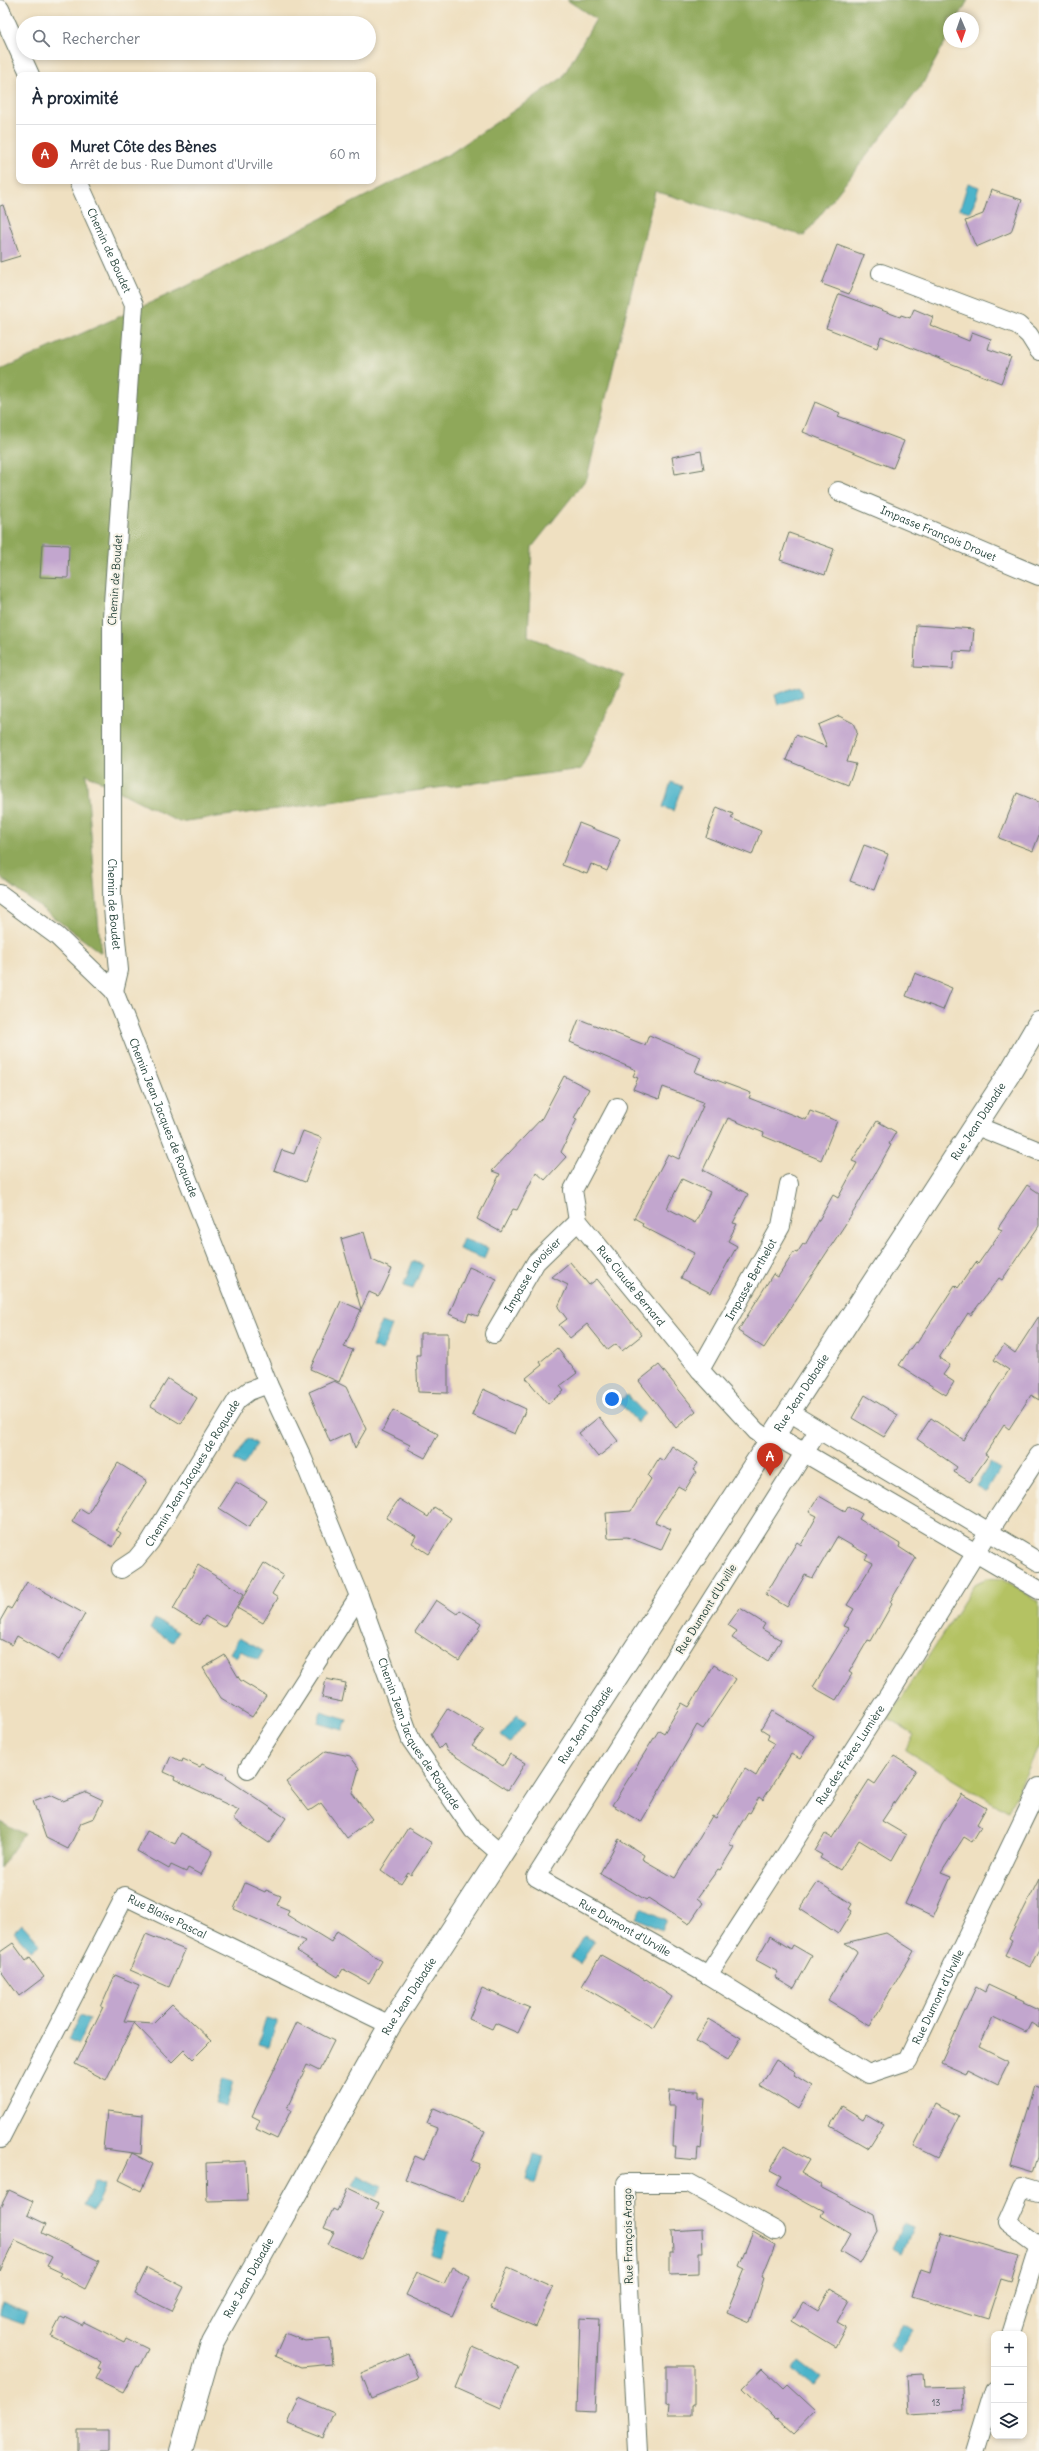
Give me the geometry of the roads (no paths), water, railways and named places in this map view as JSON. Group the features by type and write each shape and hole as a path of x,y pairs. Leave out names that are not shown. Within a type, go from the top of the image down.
{"street":[{"path":"0,9 16,44"},
{"path":"23,60 29,72"},
{"name":"Chemin de Boudet","path":"79,184 134,305 112,617 112,898 118,970 114,991"},
{"path":"881,273 1018,325 1029,335 1039,351"},
{"name":"Impasse François Drouet","path":"838,491 1039,576"},
{"name":"Chemin Jean Jacques de Roquade","path":"0,894 57,936 114,991 268,1384 303,1459 359,1596 411,1740 474,1830 502,1855"},
{"name":"Rue Jean Dabadie","path":"181,2451 212,2343 390,2025 502,1855 1010,1071 1039,1023"},
{"path":"578,1222 573,1190 617,1107"},
{"path":"974,1125 1039,1150"},
{"name":"Impasse Berthelot","path":"700,1370 781,1226 789,1184"},
{"name":"Impasse Lavoisier","path":"494,1334 536,1262 578,1222"},
{"name":"Rue Claude Bernard","path":"578,1222 700,1370 756,1430 806,1453 1039,1590"},
{"name":"Chemin Jean Jacques de Roquade","path":"121,1570 136,1559 150,1542 237,1400 249,1390 268,1384"},
{"path":"789,1412 818,1432 1039,1562"},
{"name":"Rue Dumont d'Urville","path":"818,1432 536,1877 708,1975 868,2074 907,2061 1039,1787"},
{"name":"Rue des Frères Lumière","path":"708,1975 890,1693 976,1552 1039,1455"},
{"path":"248,1768 359,1596"},
{"name":"Rue Blaise Pascal","path":"0,2139 125,1896 390,2025"},
{"name":"Rue François Arago","path":"638,2451 627,2251 626,2183 689,2183 776,2231"},
{"path":"1012,2331 1039,2244 1007,2222 1022,2188 1039,2193"},
{"path":"975,2451 991,2399"}],"water":[{"path":"968,183 979,187 971,212 960,209"},
{"path":"799,686 803,696 778,705 775,695"},
{"path":"671,782 682,786 673,811 663,807"},
{"path":"463,1239 488,1248 484,1259 459,1249"},
{"path":"413,1261 423,1265 413,1289 403,1286"},
{"path":"381,1322 392,1326 382,1351 372,1347"},
{"path":"627,1395 645,1414 637,1422 619,1402"},
{"path":"248,1438 257,1444 243,1466 234,1460"},
{"path":"990,1463 1000,1469 986,1492 976,1486"},
{"path":"155,1619 178,1632 173,1642 150,1629"},
{"path":"239,1638 263,1651 258,1660 241,1650 236,1657 230,1653"},
{"path":"321,1712 347,1720 343,1730 318,1723"},
{"path":"517,1715 526,1722 510,1743 501,1736"},
{"path":"642,1908 666,1920 661,1930 637,1918"},
{"path":"22,1924 40,1944 31,1951 14,1932"},
{"path":"584,1936 594,1941 580,1964 571,1958"},
{"path":"80,2015 90,2019 79,2044 69,2039"},
{"path":"266,2018 277,2021 269,2047 258,2044"},
{"path":"223,2078 233,2081 226,2106 215,2103"},
{"path":"533,2154 544,2157 536,2183 526,2180"},
{"path":"358,2175 382,2187 376,2197 353,2185"},
{"path":"95,2181 105,2185 94,2210 84,2205"},
{"path":"903,2224 913,2228 902,2253 892,2248"},
{"path":"438,2229 449,2232 441,2258 431,2255"},
{"path":"2,2303 27,2313 23,2323 0,2315"},
{"path":"903,2324 913,2330 899,2352 889,2346"},
{"path":"799,2361 820,2377 813,2386 792,2370"}],"place":[{"name":"Muret Côte des Bènes","path":"770,1476"}]}
